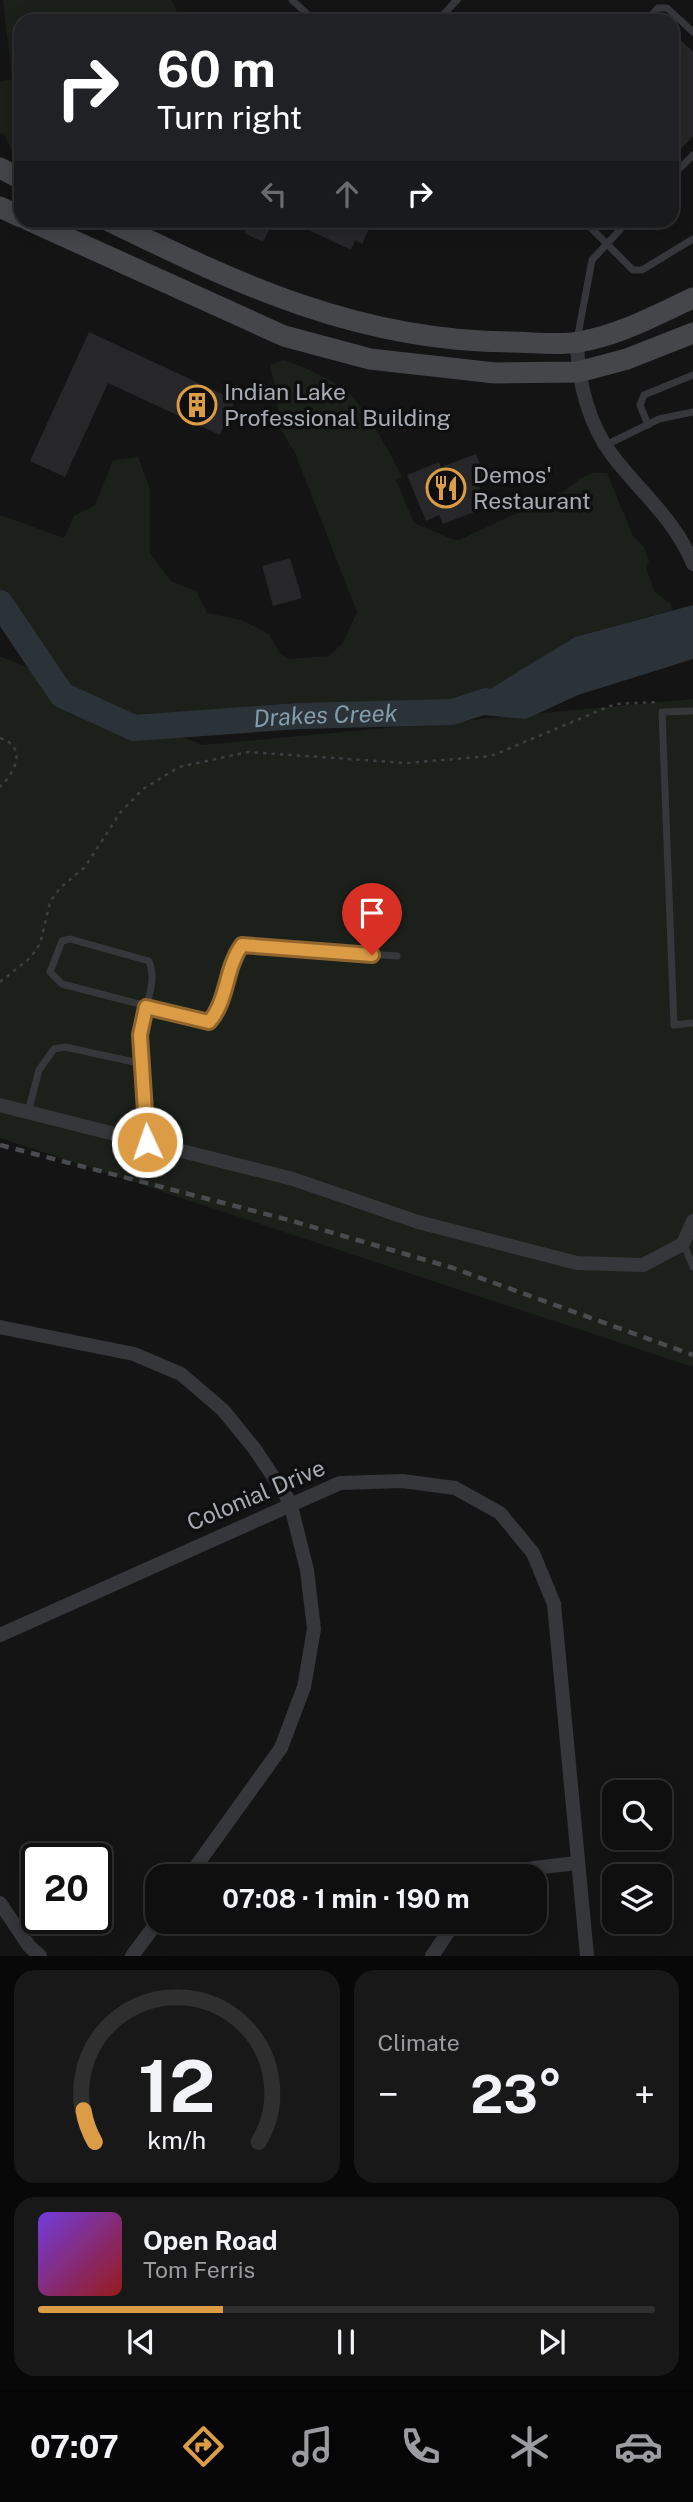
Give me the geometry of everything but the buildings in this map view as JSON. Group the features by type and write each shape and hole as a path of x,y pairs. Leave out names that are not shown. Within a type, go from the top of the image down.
{"main road":[{"path":"47,228 284,336 370,359 495,373 578,372 627,359 693,333"},
{"path":"103,252 110,228"},
{"path":"123,228 242,284 333,317 424,337 481,342 577,342 621,331 693,298"}],"street":[{"path":"577,342 578,372 591,416 606,446 667,516 686,545 693,564"},
{"path":"0,1105 293,1179 418,1222 577,1263 643,1265 683,1244 693,1221"},
{"path":"0,1327 134,1354 181,1374 223,1410 254,1448 290,1502 307,1570 314,1629 304,1687 281,1748 198,1864"},
{"name":"Colonial Drive","path":"0,1635 290,1502 340,1483 402,1481 455,1488 500,1513 533,1553 554,1604 587,1956"},
{"path":"547,1866 577,1863"},
{"path":"0,1903 29,1946 40,1956"},
{"path":"132,1956 148,1934"},
{"path":"432,1956 447,1934"}],"lane":[{"path":"292,0 307,14"},
{"path":"444,14 457,0"},
{"path":"652,14 658,8 667,8 673,14"},
{"path":"679,20 693,33"},
{"path":"679,169 693,155"},
{"path":"591,228 633,270 642,270 693,239"},
{"path":"577,342 592,260 621,228"},
{"path":"648,425 640,405 644,396 693,375"},
{"path":"606,446 659,419 693,412"},
{"path":"693,711 662,712 674,1024 693,1023"},
{"path":"147,1142 140,1035 146,1007 154,972 149,961 70,939 62,941 52,964 52,978 62,984 146,1007 209,1022 220,1002 233,958 242,945 397,956"},
{"path":"28,1112 39,1070 54,1049 65,1047 143,1064"},
{"path":"683,1244 693,1266"}],"path":[{"path":"0,982 30,958 40,944 50,902 60,888 85,867 120,813 143,789 178,767 248,752 406,763 491,757 615,704 661,702"},
{"path":"0,738 14,748 17,767 0,787"}],"shaded area":[{"path":"3,0 172,0 178,14 14,14 14,152 4,134 0,133 0,82 12,79"},
{"path":"283,360 324,377 353,397 377,431 402,477 396,480 414,523 452,539 459,540 564,491 581,478 593,473 607,473 633,536 644,547 649,561 646,568 655,592 670,603 673,610 575,637 452,712 299,716 160,727 202,745 693,699 693,1367 0,1138 0,656 50,677 0,603 0,515 64,538 74,516 95,505 113,460 138,457 150,489 150,553 171,581 196,591 207,613 241,620 269,634 280,654 289,659 329,656 343,643 357,612 295,453 279,427 277,394 270,365"},
{"path":"693,605 693,659 578,695 526,719 452,712 575,637"}],"waterway":[{"name":"Drakes Creek","path":"0,603 62,695 134,728 299,716 452,712 486,701"}],"railway":[{"path":"0,1145 289,1220 453,1268 693,1355"}],"place":[{"name":"Indian Lake Professional Building","path":"197,405"},
{"name":"Demos' Restaurant","path":"446,488"}],"route":[{"path":"147,1142 140,1035 146,1007 209,1022 220,1002 233,958 242,945 372,955"}]}
